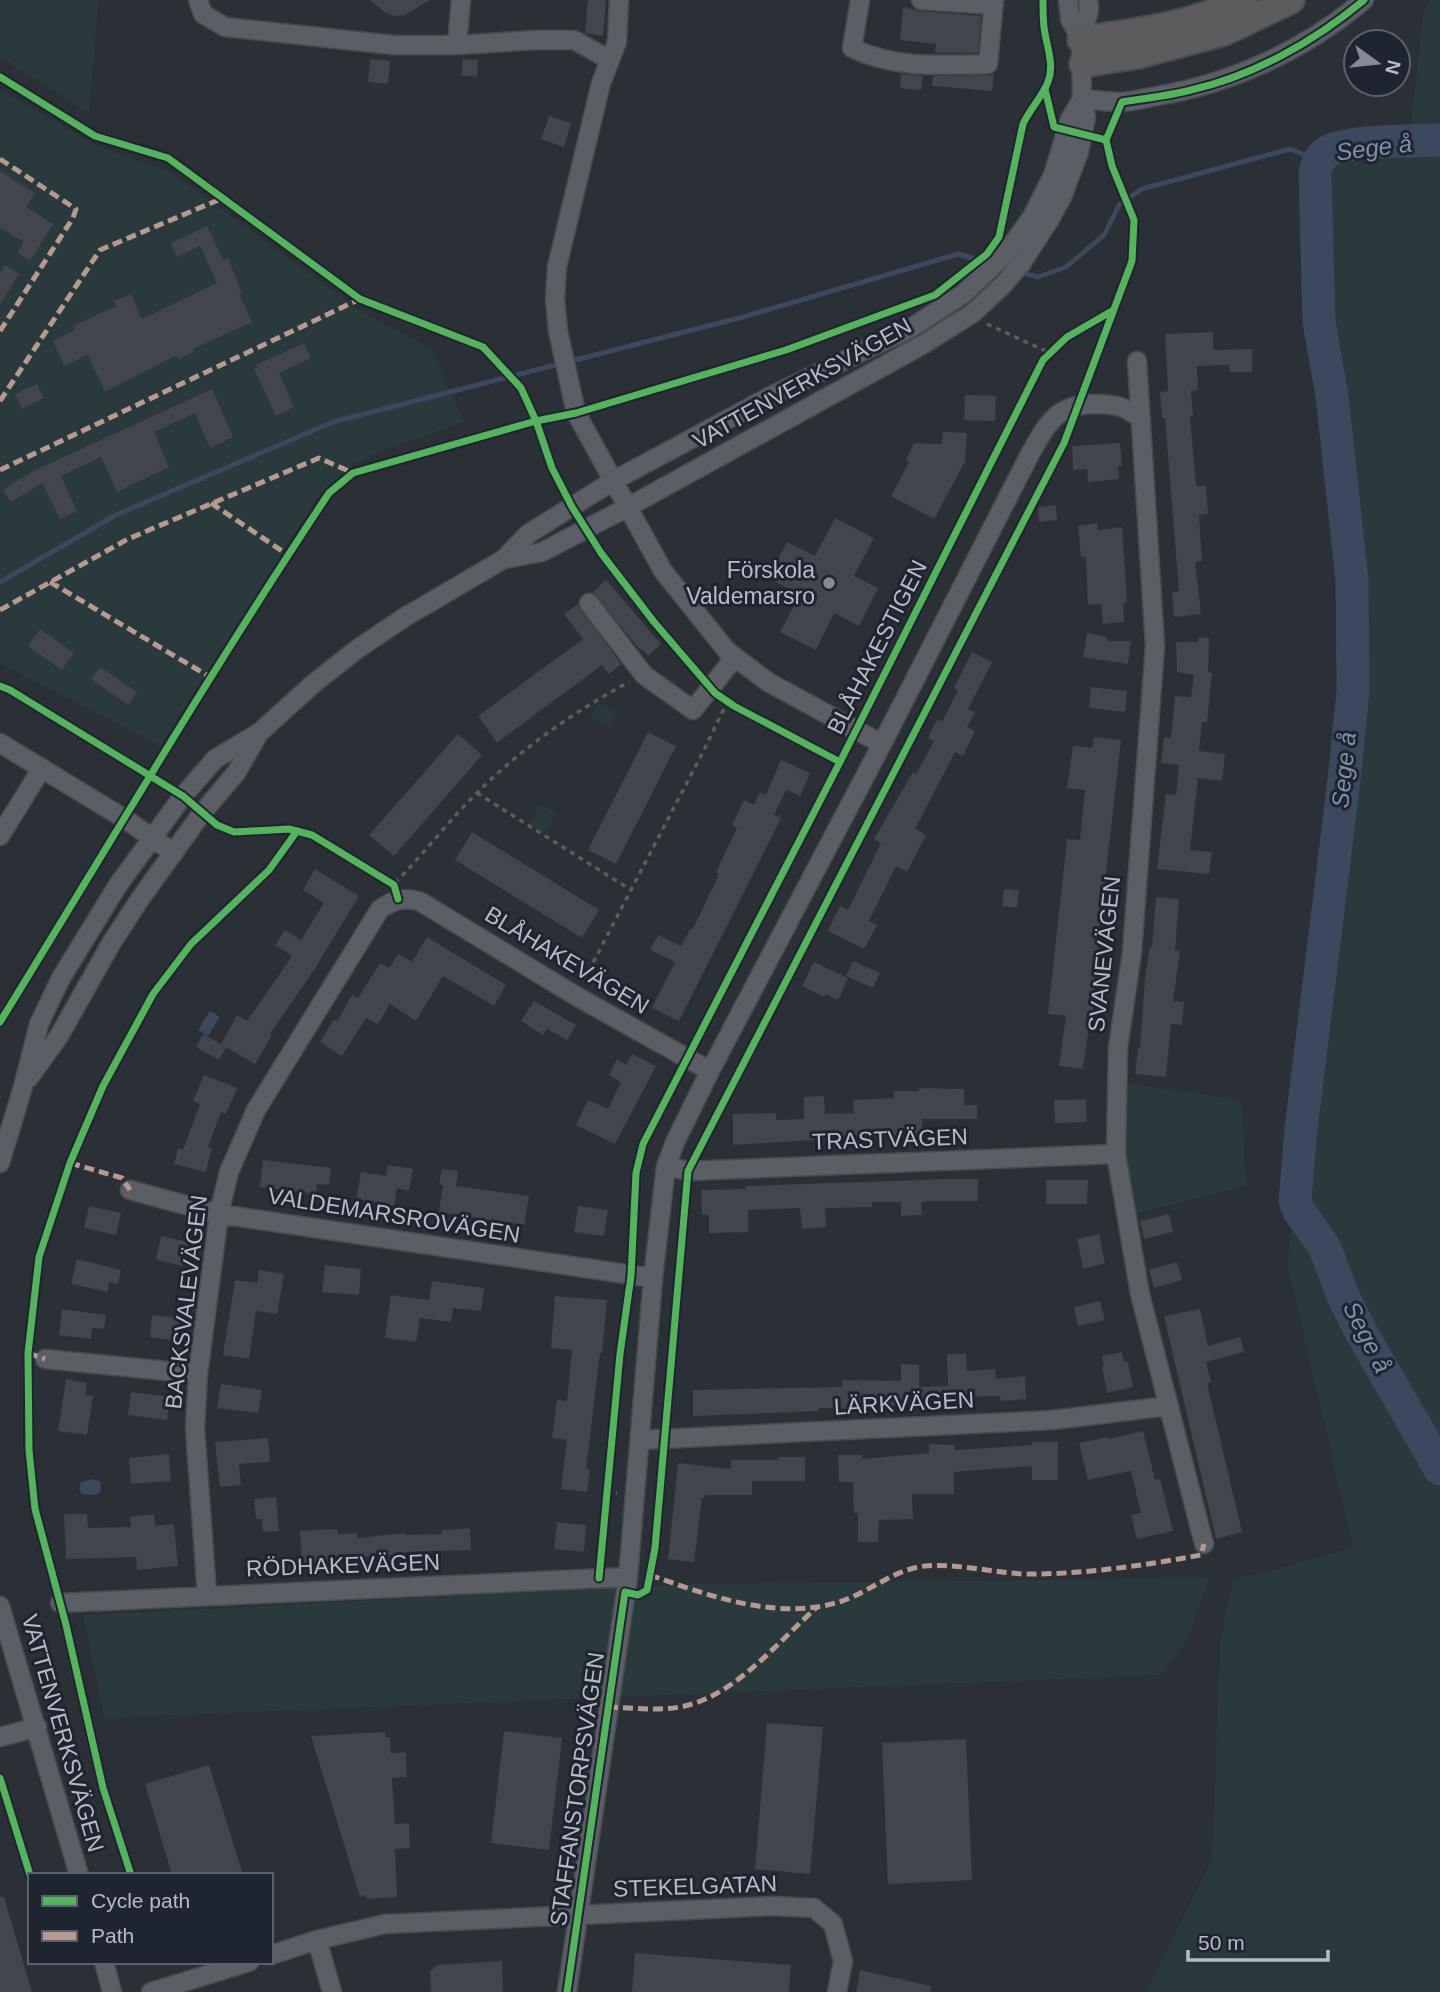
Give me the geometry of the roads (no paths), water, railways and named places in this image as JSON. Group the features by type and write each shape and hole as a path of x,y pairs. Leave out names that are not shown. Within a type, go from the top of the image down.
{"highway":[{"path":"1082,52 1143,31 1220,12 1244,0"},
{"path":"1082,52 1138,55 1224,32 1292,0"}],"street":[{"path":"198,0 202,14 225,27 393,45 574,40 610,60"},
{"path":"457,45 461,0"},
{"path":"619,0 617,42 601,83 556,267 558,331 576,413 663,571 727,651 768,682 882,744"},
{"path":"860,0 852,48 874,59 916,65 988,64 994,2 921,0"},
{"name":"VATTENVERKSVÄGEN","path":"1068,0 1070,19 1082,52"},
{"name":"VATTENVERKSVÄGEN","path":"504,559 542,552 628,507 930,340 973,313 1003,285 1021,264 1050,219 1072,174 1079,152 1086,117 1082,52 1089,10 1088,0"},
{"path":"1083,99 1122,102 1192,90 1224,80 1258,66 1333,26 1364,0"},
{"name":"VATTENVERKSVÄGEN","path":"0,1163 39,1024 61,978 118,885 183,796 215,759 260,732 356,650 405,617 504,559 528,534 613,481 769,397 911,328 940,311 983,278 1003,257 1042,199 1053,175 1070,119 1083,99"},
{"name":"SVANEVÄGEN","path":"1137,361 1155,646 1132,952 1118,1048 1116,1154 1140,1294 1204,1544"},
{"name":"STAFFANSTORPSVÄGEN","path":"567,1992 628,1577 653,1279 666,1166 710,1071 1049,421 1061,411 1080,404 1122,405 1139,417"},
{"path":"589,603 643,675 693,710 735,657"},
{"name":"VATTENVERKSVÄGEN","path":"23,1087 59,1036 119,931 202,813 236,773 260,732"},
{"path":"0,743 174,853"},
{"path":"0,836 42,768"},
{"name":"BLÅHAKEVÄGEN","path":"396,892 430,906 576,996 710,1071"},
{"name":"BACKSVALEVÄGEN","path":"206,1595 195,1428 198,1374 219,1214 229,1172 241,1139 267,1090 380,909 396,892"},
{"name":"TRASTVÄGEN","path":"666,1166 688,1171 1116,1154"},
{"name":"VALDEMARSROVÄGEN","path":"130,1190 219,1214 653,1279"},
{"path":"45,1359 198,1374"},
{"name":"LÄRKVÄGEN","path":"641,1440 1039,1421 1169,1406"},
{"name":"RÖDHAKEVÄGEN","path":"60,1603 628,1577"},
{"name":"VATTENVERKSVÄGEN","path":"0,1606 78,1873"},
{"path":"0,1737 37,1727"},
{"name":"STEKELGATAN","path":"273,1954 317,1940 385,1924 773,1906 814,1908 833,1924 844,1961 837,1992"},
{"path":"317,1940 332,1992"},
{"path":"105,1964 112,1992"},
{"path":"151,1992 242,1964"}],"water":[{"path":"210,1011 220,1017 208,1036 198,1030"},
{"path":"92,1479 101,1482 100,1492 95,1495 82,1494 79,1489 81,1482"}],"waterway":[{"name":"Sege å","path":"1440,140 1338,147 1321,158 1315,173 1319,322 1332,396 1352,580 1353,691 1301,1129 1295,1201 1325,1248 1343,1296 1360,1330 1440,1469"},
{"path":"999,266 1038,277 1066,267 1104,235 1119,205 1142,189 1290,149 1318,160"},
{"path":"0,582 116,515 333,422 743,317 958,254 990,263"}],"place":[{"name":"Förskola Valdemarsro","path":"829,583"}]}
